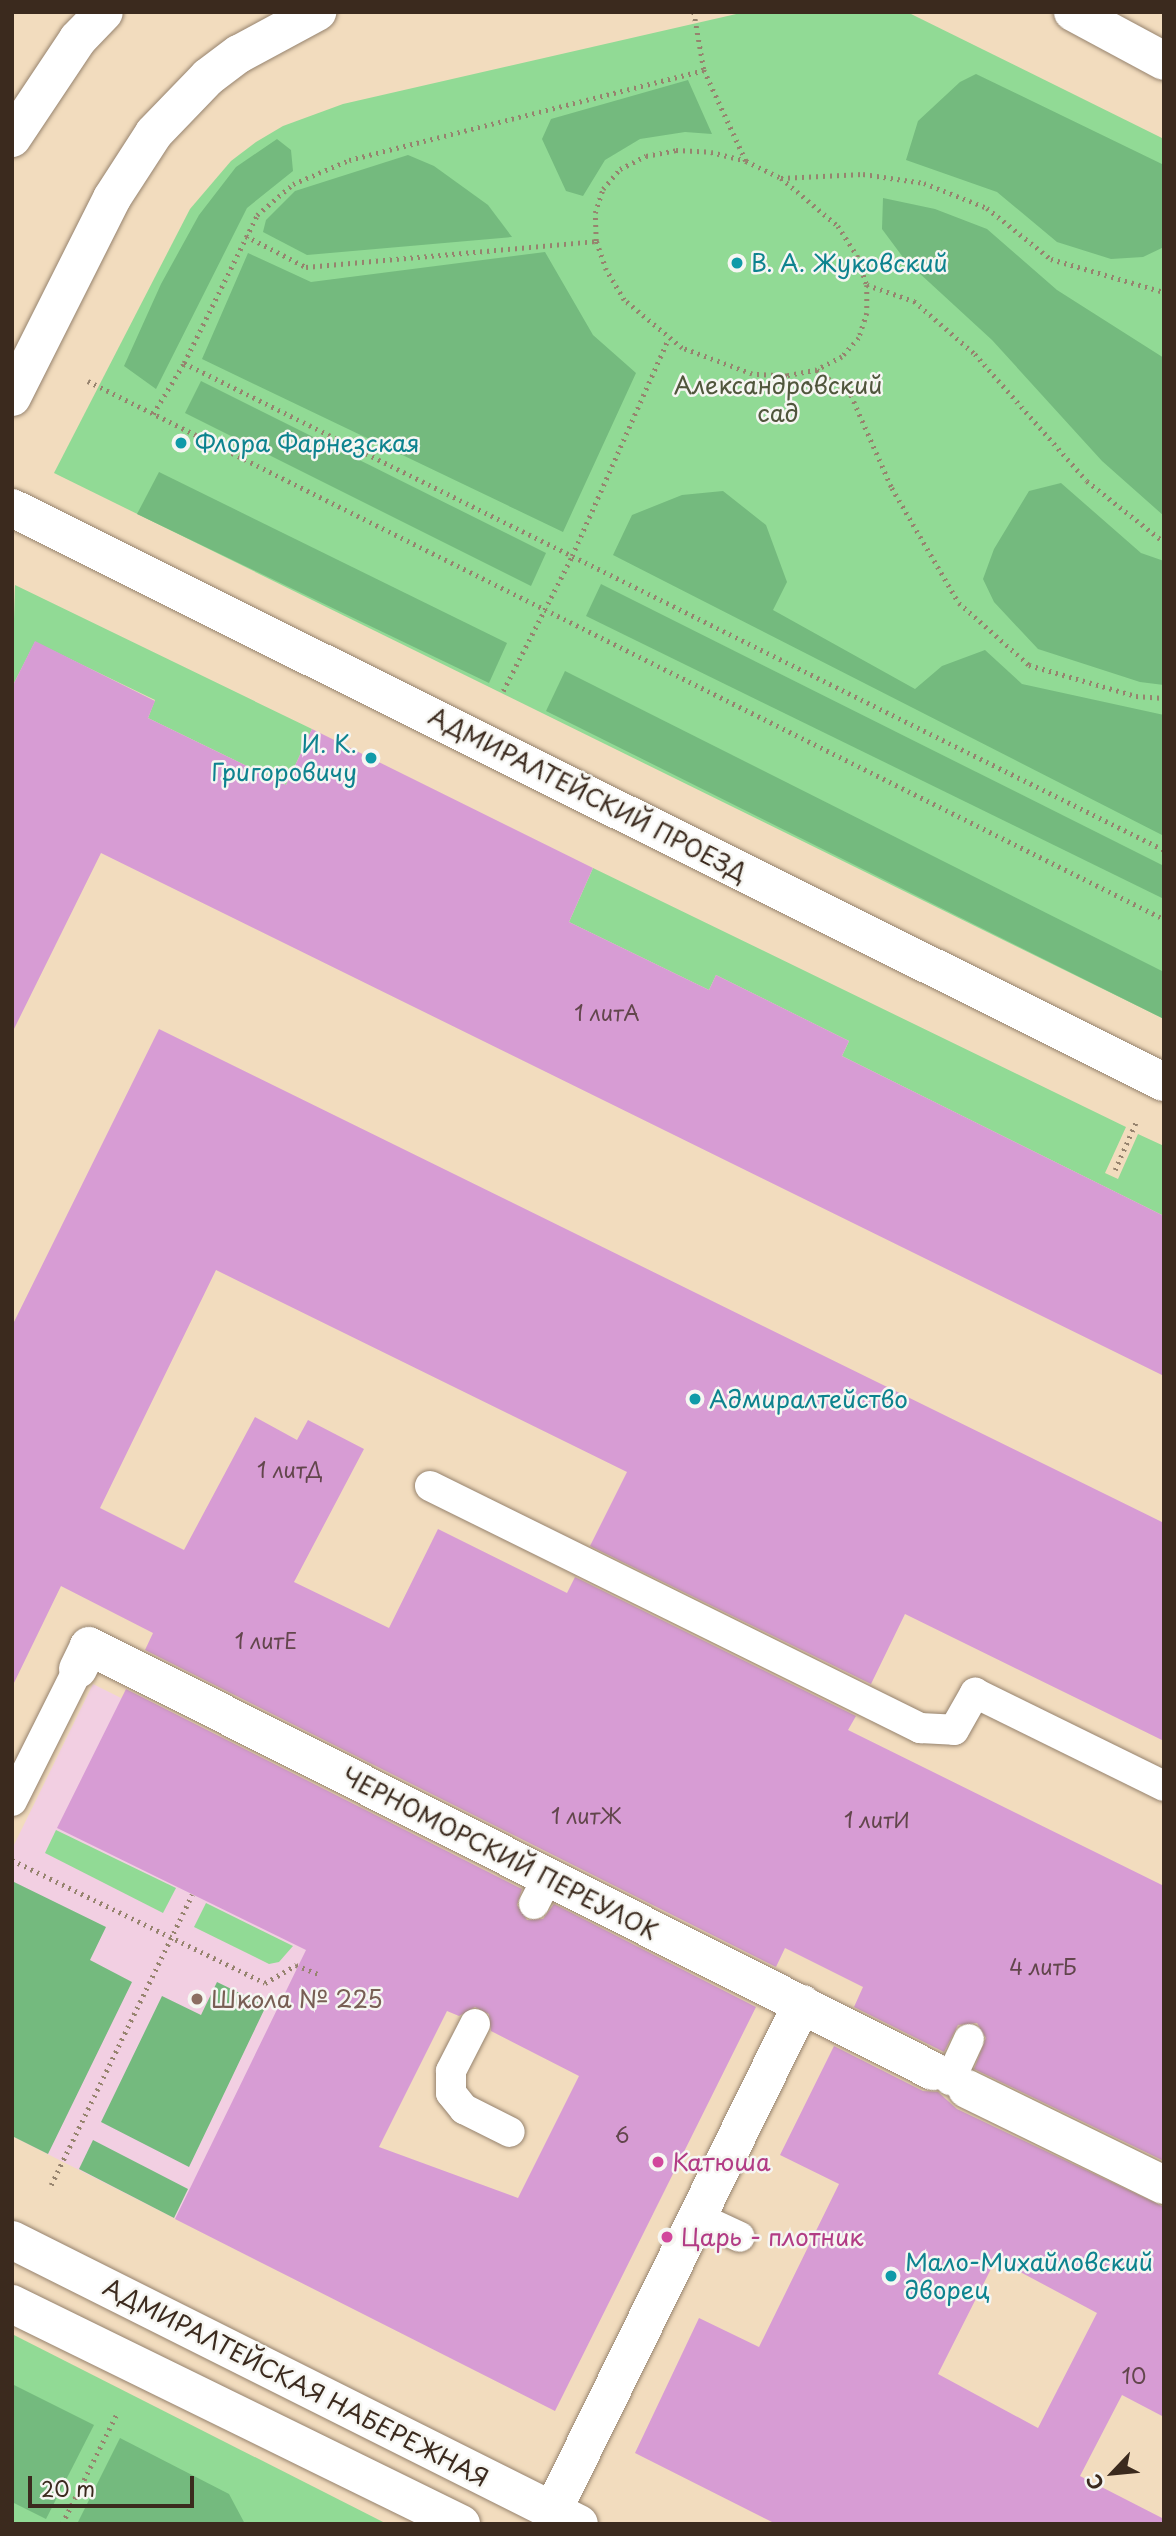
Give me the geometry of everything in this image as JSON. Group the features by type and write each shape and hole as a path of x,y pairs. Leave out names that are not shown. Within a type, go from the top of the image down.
{"street":[{"path":"12,138 78,39 104,12"},
{"path":"12,397 112,198 153,133 189,95 239,54 317,12"},
{"path":"1073,12 1164,61"},
{"name":"АДМИРАЛТЕЙСКИЙ ПРОЕЗД","path":"12,508 1164,1082"},
{"name":"ЧЕРНОМОРСКИЙ ПЕРЕУЛОК","path":"78,1669 89,1646 541,1890 802,2004 1164,2185"},
{"path":"566,2517 697,2217 802,2004"},
{"name":"АДМИРАЛТЕЙСКАЯ НАБЕРЕЖНАЯ","path":"12,2240 566,2517"},
{"path":"12,2304 461,2524"}],"lane":[{"path":"430,1486 920,1728 954,1730 975,1693 1164,1786"},
{"path":"12,1801 78,1669"},
{"path":"474,2024 451,2071 451,2093 464,2109 510,2132"},
{"path":"950,2080 970,2039"},
{"path":"697,2217 740,2237"}],"path":[{"path":"694,12 704,70 746,161"},
{"path":"153,414 184,363 257,215 293,184 349,160 704,70"},
{"path":"676,150 711,152 746,161 781,178 838,226 857,255 867,285 867,313 859,338 842,357 817,370 787,376 752,374 717,364 668,339 624,300 606,270 596,241 595,213 603,189 620,169 646,156 676,150"},
{"path":"781,178 863,174 924,183 987,208 1051,259 1164,292"},
{"path":"246,236 306,267 596,241"},
{"path":"867,285 914,301 975,354 1087,481 1164,542"},
{"path":"503,691 543,608 572,556 668,339"},
{"path":"184,363 1164,850"},
{"path":"817,370 851,395 892,488 960,603 1029,665 1136,696 1164,698"},
{"path":"88,381 1164,919"},
{"path":"1115,1170 1138,1118"},
{"path":"12,1860 265,1983 296,1965 318,1974"},
{"path":"51,2185 192,1894"},
{"path":"62,2524 116,2415"}],"shaded area":[{"name":"Школа № 225","path":"93,1684 449,1862 253,2258 12,2136 12,1849"}],"green space":[{"name":"Александровский сад","path":"745,12 907,12 1164,139 1164,1019 54,473 190,209 231,161 256,142 283,126 343,104"},
{"path":"976,74 1164,165 1164,247 1143,257 1111,259 1057,242 997,192 906,160 918,121 960,82"},
{"path":"688,80 712,134 685,132 640,139 605,160 583,196 566,191 542,139 551,119"},
{"path":"277,139 291,150 293,171 247,208 156,389 124,366 161,284 199,215 236,167"},
{"path":"408,155 434,166 488,205 512,237 307,255 263,232 266,220 295,191"},
{"path":"883,198 935,209 987,229 1057,290 1164,358 1164,516 1102,461 992,340 905,260 882,229"},
{"path":"545,252 593,335 636,373 563,532 202,359 248,253 311,282"},
{"path":"201,381 546,553 531,586 185,413"},
{"path":"159,472 507,643 489,683 137,514"},
{"path":"1061,483 1141,553 1164,561 1164,685 1140,682 1038,649 994,602 983,579 994,549 1029,491"},
{"path":"723,491 766,525 787,582 773,610 915,689 942,666 985,650 1022,684 1164,715 1164,836 613,555 632,515 682,495"},
{"path":"601,584 1164,866 1164,899 586,616"},
{"path":"15,585 312,729 286,785 148,718 155,700 35,642 12,687"},
{"path":"565,671 1164,972 1164,1019 546,711"},
{"path":"593,868 1126,1127 1105,1173 1118,1179 1138,1134 1164,1146 1164,1216 842,1056 849,1041 716,975 709,990 569,922"},
{"path":"56,1830 176,1888 163,1913 45,1853"},
{"path":"12,1881 106,1927 90,1960 132,1982 48,2154 12,2136"},
{"path":"206,1903 293,1946 279,1962 269,1964 194,1927"},
{"path":"217,1982 266,2006 189,2167 101,2122 162,1996 201,2015"},
{"path":"93,2140 188,2189 174,2218 79,2169"},
{"path":"12,2334 387,2524 12,2524"},
{"path":"12,2384 94,2425 46,2519 12,2502"},
{"path":"120,2438 229,2494 245,2524 77,2524"}],"building":[{"path":"35,641 155,701 148,718 286,785 312,729 593,868 569,922 709,990 716,975 849,1041 842,1056 1164,1216 1164,1376 101,853 12,1033 12,687"},
{"path":"159,1029 1164,1523 1164,1741 905,1614 871,1684 590,1546 627,1472 216,1270 100,1508 184,1550 255,1417 297,1440 308,1420 364,1449 294,1582 389,1628 438,1529 567,1593 575,1577 856,1716 848,1730 1164,1886 1164,2161 974,2069 986,2038 977,2023 958,2025 944,2052 854,2007 863,1987 785,1948 776,1967 145,1650 153,1633 61,1586 12,1687 12,1326"},
{"path":"126,1689 522,1889 517,1905 527,1920 543,1919 554,1904 756,2007 555,2411 175,2219 306,1950 57,1828","holes":["475,2007 489,2014 491,2031 579,2076 518,2198 379,2147 447,2011 459,2016"]},
{"name":"Мало-Михайловский дворец","path":"834,2046 923,2091 938,2092 957,2109 1164,2207 1164,2417 1122,2395 1080,2476 1164,2519 1164,2524 776,2524 635,2453 699,2318 759,2347 839,2184 780,2155","holes":["996,2259 1097,2313 1038,2428 938,2374"]}],"place":[{"name":"В. А. Жуковский","path":"737,263"},
{"name":"Флора Фарнезская","path":"181,443"},
{"name":"И. К. Григоровичу","path":"371,758"},
{"name":"Адмиралтейство","path":"695,1399"},
{"name":"Школа № 225","path":"197,1999"},
{"name":"Катюша","path":"658,2162"},
{"name":"Царь - плотник","path":"667,2237"},
{"name":"Мало-Михайловский дворец","path":"891,2276"}]}
